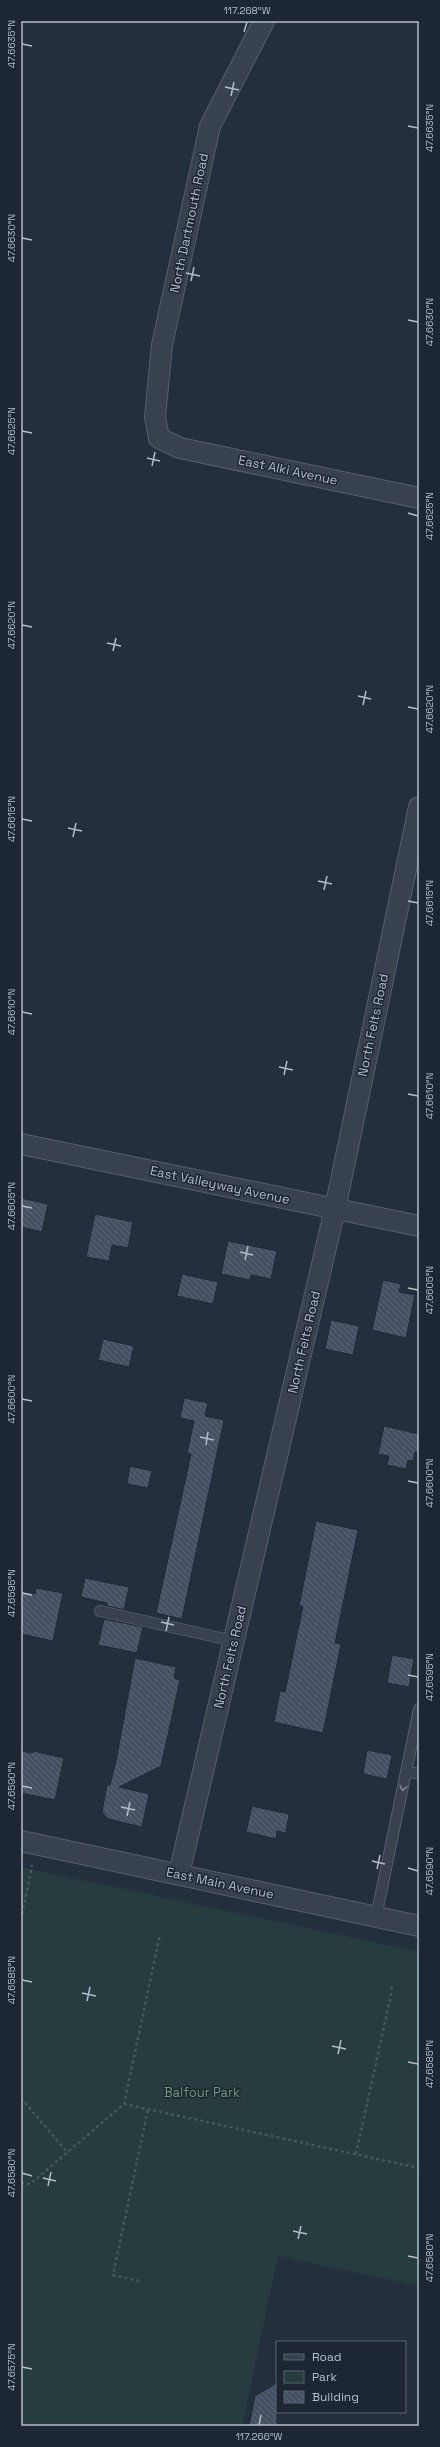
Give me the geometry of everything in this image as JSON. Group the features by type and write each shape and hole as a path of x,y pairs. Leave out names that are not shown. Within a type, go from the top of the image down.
{"street":[{"name":"North Dartmouth Road","path":"160,438 156,417 162,345 210,126 264,21"},
{"name":"East Alki Avenue","path":"160,438 180,448 419,498"},
{"name":"North Felts Road","path":"180,1874 335,1209 419,807"},
{"name":"East Valleyway Avenue","path":"21,1144 419,1226"},
{"name":"East Main Avenue","path":"29,1843 419,1926"}],"lane":[{"path":"100,1611 234,1641"},
{"path":"376,1916 419,1709"},
{"path":"406,1771 419,1774"}],"path":[{"path":"21,1920 29,1843"},
{"path":"21,2183 30,2184 124,2104 160,1934"},
{"path":"356,2154 392,1990 391,1986"},
{"path":"21,2098 67,2152"},
{"path":"124,2104 419,2168"},
{"path":"139,2281 113,2275 148,2109"}],"green space":[{"name":"Balfour Park","path":"21,1867 419,1952 419,2286 278,2256 242,2426 21,2426"}],"building":[{"path":"21,1198 48,1204 42,1232 21,1227"},
{"path":"95,1214 133,1222 128,1248 112,1245 109,1261 86,1257"},
{"path":"228,1241 277,1251 271,1279 251,1275 250,1280 221,1274"},
{"path":"182,1274 218,1282 213,1304 177,1296"},
{"path":"383,1280 401,1284 399,1292 415,1295 406,1338 372,1330"},
{"path":"331,1320 359,1326 353,1355 325,1349"},
{"path":"103,1339 134,1346 129,1367 98,1360"},
{"path":"184,1398 208,1403 205,1416 224,1420 182,1619 156,1613 191,1454 187,1453 194,1421 180,1418"},
{"path":"384,1426 419,1434 419,1453 415,1452 413,1461 408,1460 406,1469 387,1465 389,1456 378,1454"},
{"path":"130,1466 152,1471 148,1488 127,1484"},
{"path":"316,1521 358,1530 335,1643 341,1644 323,1733 274,1722 280,1691 285,1692 303,1606 299,1606"},
{"path":"85,1578 129,1587 124,1610 107,1606 107,1603 81,1597"},
{"path":"36,1588 63,1593 53,1641 21,1634 21,1591 35,1594"},
{"path":"104,1619 143,1627 137,1653 98,1645"},
{"path":"392,1655 414,1659 409,1687 387,1683"},
{"path":"135,1658 176,1667 174,1678 180,1680 161,1766 119,1787 149,1794 142,1827 108,1819 102,1812 107,1785 110,1785 116,1761"},
{"path":"367,1750 392,1755 387,1779 363,1774"},
{"path":"21,1751 32,1753 33,1751 64,1758 55,1800 21,1793"},
{"path":"252,1806 289,1814 286,1833 277,1831 276,1839 246,1832"},
{"path":"276,2384 277,2426 249,2426 255,2396"}]}
